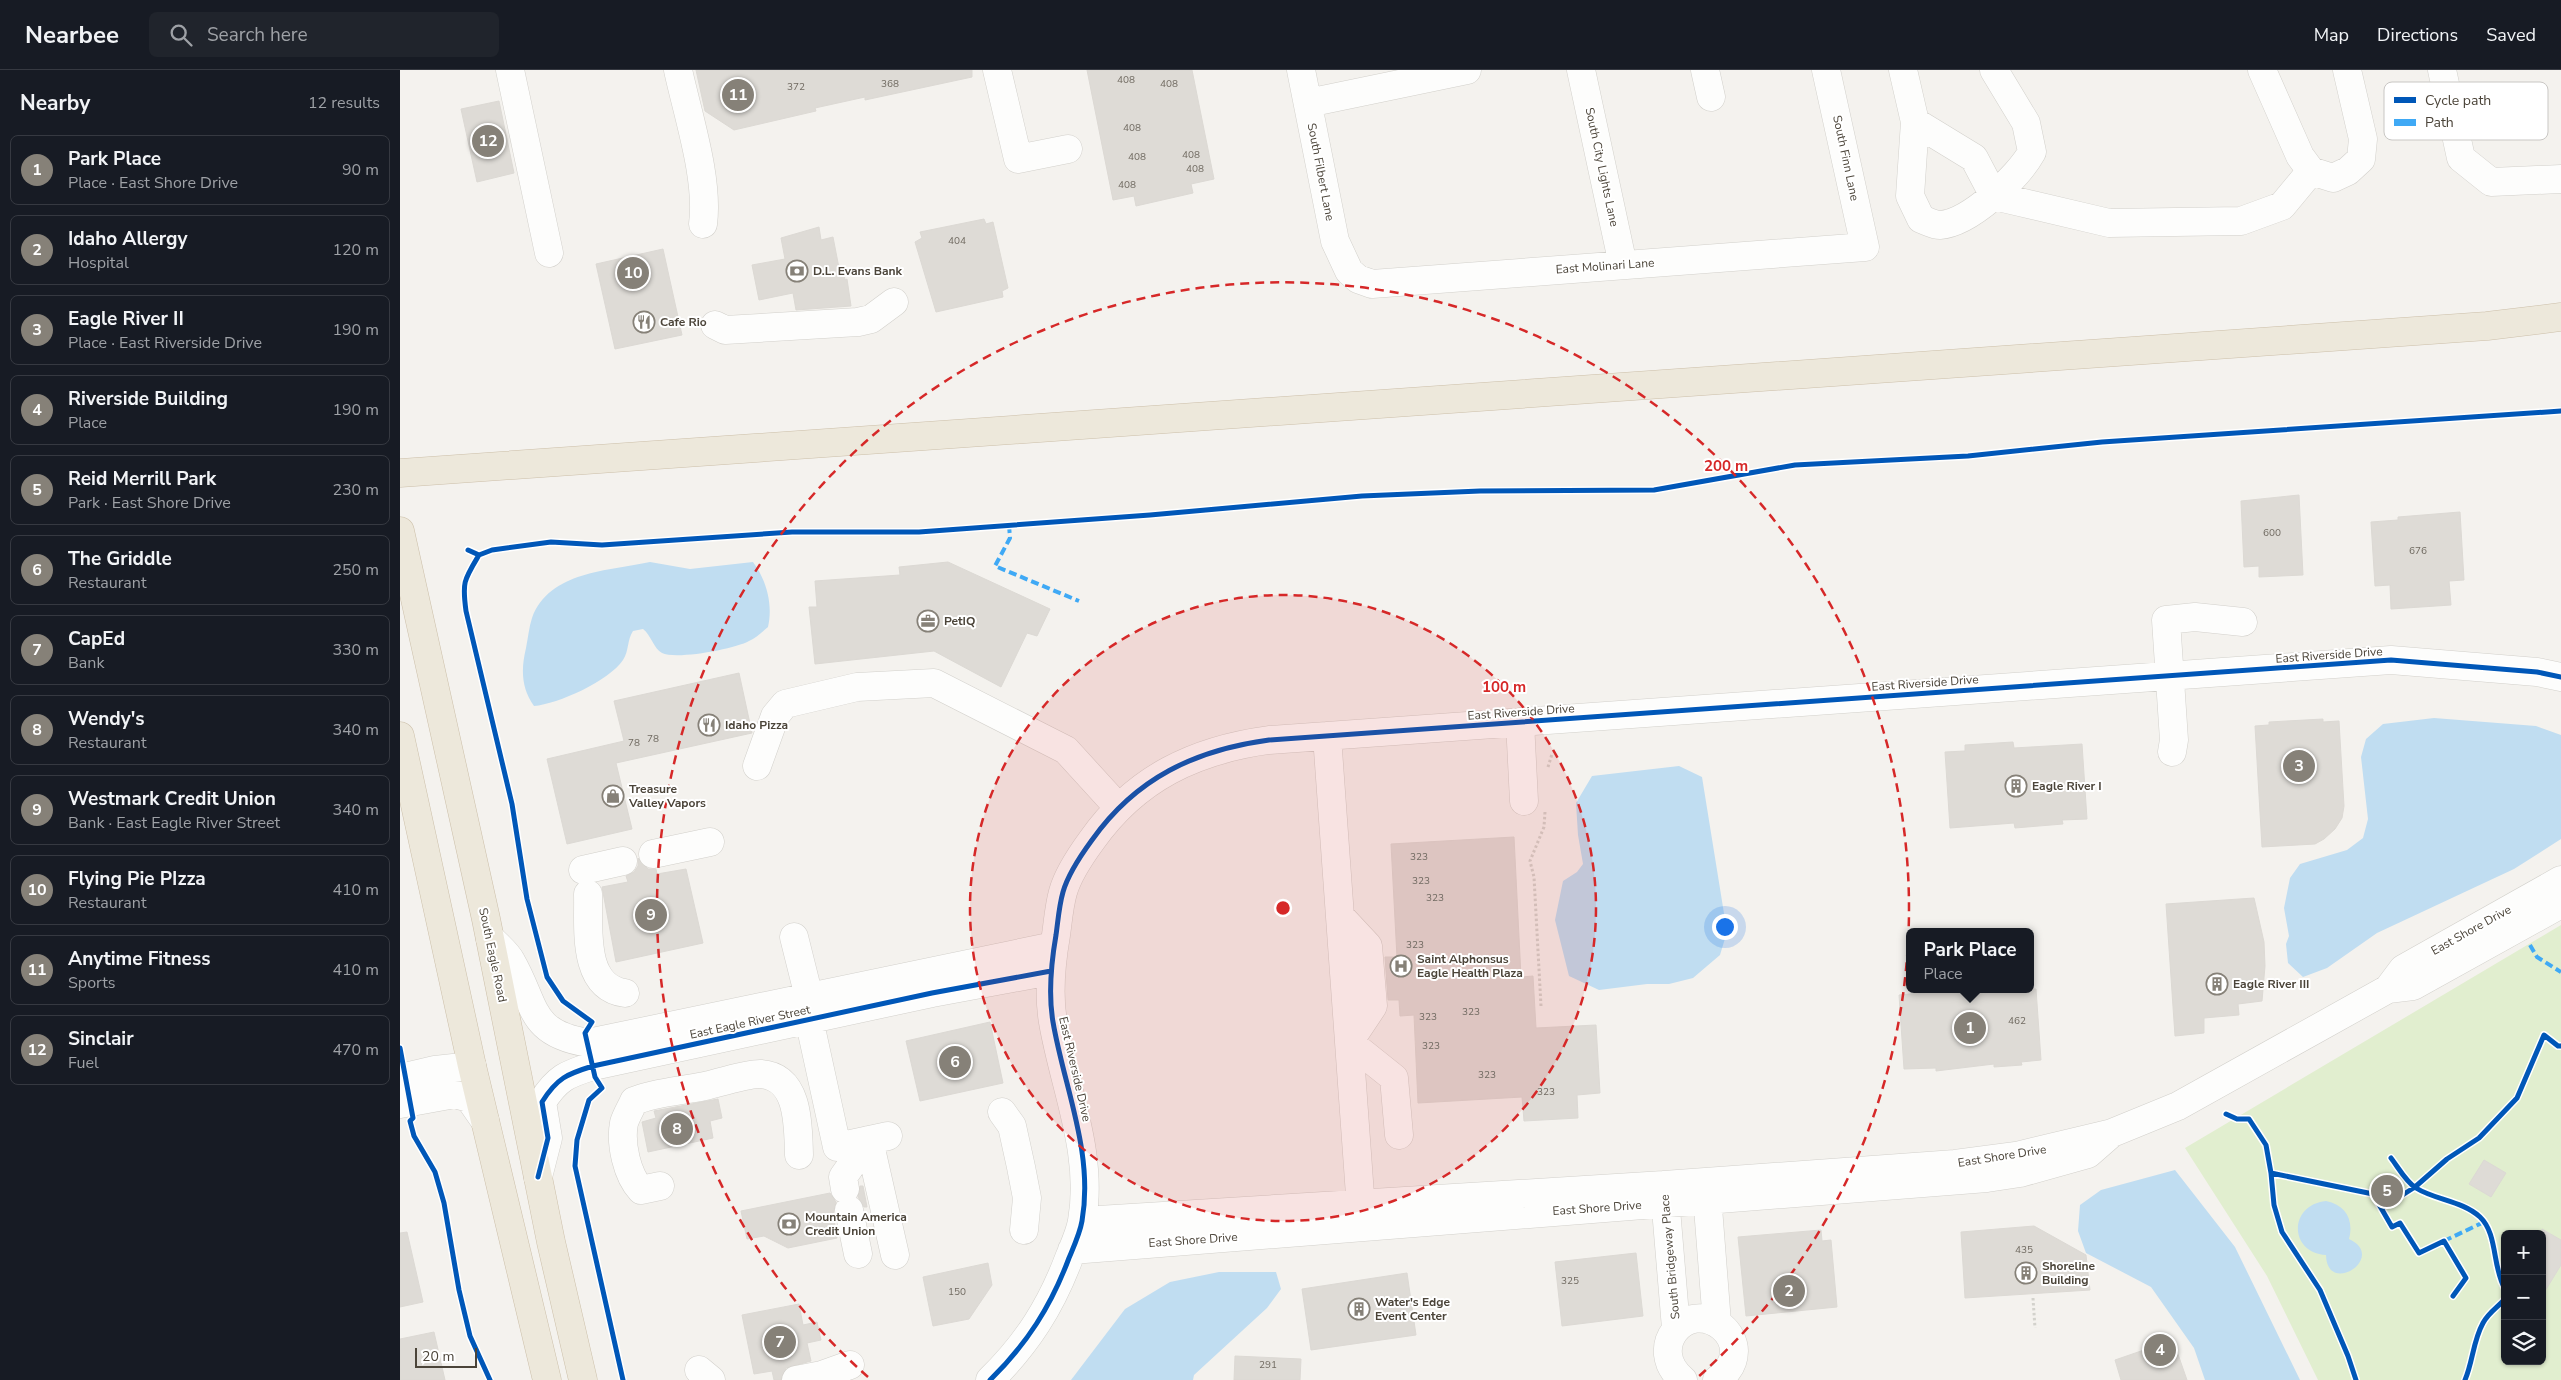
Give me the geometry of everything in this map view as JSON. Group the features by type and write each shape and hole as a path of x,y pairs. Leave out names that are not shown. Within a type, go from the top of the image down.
{"highway":[{"path":"400,474 2487,326 2561,317"},
{"path":"2487,326 2561,327"},
{"name":"South Eagle Road","path":"400,531 490,938 540,1184 583,1380"},
{"path":"400,736 472,1066 547,1380"},
{"path":"472,1066 495,1083 507,1132 540,1184"}],"street":[{"path":"510,70 549,253"},
{"path":"678,70 700,169 705,207 703,224"},
{"path":"997,70 1018,159 1068,149"},
{"name":"South Filbert Lane","path":"1301,70 1335,241 1349,271"},
{"path":"1308,103 1467,70"},
{"name":"South City Lights Lane","path":"1581,70 1623,265"},
{"path":"1705,70 1711,97"},
{"name":"South Finn Lane","path":"1826,70 1865,247"},
{"path":"1903,70 1915,122 1910,196 1921,219 1939,225 1962,218 1994,196 2025,166 2032,152 2026,123 1994,70"},
{"path":"2262,70 2300,156 2311,171 2333,178 2348,171 2361,159 2363,138 2347,70"},
{"path":"1915,122 1974,158 1994,196 2108,223 2241,221 2282,206 2311,171"},
{"path":"2457,140 2461,158 2491,182 2561,179"},
{"name":"East Molinari Lane","path":"1349,271 1358,279 1372,284 1865,247"},
{"path":"715,325 725,330 858,322 871,319 894,302"},
{"path":"2172,752 2174,740 2166,620 2195,617 2243,622"},
{"name":"East Riverside Drive","path":"990,1380 1025,1343 1041,1320 1060,1282 1082,1221 1083,1160 1078,1128 1053,1022 1053,958 1063,891 1082,854 1118,807 1160,775 1198,756 1233,745 1326,736 2391,660 2537,672 2561,677"},
{"path":"757,766 775,716 785,704 857,687 934,683 1066,750 1118,807"},
{"path":"1520,722 1534,805"},
{"path":"1326,736 1361,1216"},
{"path":"653,854 710,842"},
{"path":"623,862 585,882 590,957 593,967 605,984 617,992 625,992"},
{"name":"East Shore Drive","path":"2388,989 2403,969 2561,880"},
{"name":"East Shore Drive","path":"1072,1250 1361,1216 1707,1191 1987,1178 2020,1173 2088,1154 2112,1133 2178,1106 2388,989 2414,986 2561,904"},
{"path":"794,937 837,1147 878,1138"},
{"name":"East Eagle River Street","path":"490,938 511,960 530,1006 542,1023 554,1033 568,1039 588,1043 809,1008 1053,958"},
{"name":"East Eagle River Street","path":"540,1184 548,1138 542,1102 553,1085 569,1074 809,1008"},
{"path":"1348,1042 1394,1078 1399,1135"},
{"path":"400,1078 435,1070 472,1066"},
{"path":"660,1186 641,1190 631,1180 622,1135 625,1121 634,1101 650,1094 670,1093 760,1074 777,1079 792,1096 798,1125 798,1155"},
{"path":"400,1104 455,1094 469,1098 485,1121"},
{"path":"1002,1112 1012,1126 1027,1198 1024,1230"},
{"path":"858,1254 843,1177 878,1138"},
{"path":"878,1138 895,1255"},
{"path":"1707,1191 1717,1323"},
{"name":"South Bridgeway Place","path":"1665,1194 1676,1328"},
{"name":"East Shore Drive","path":"1082,1221 1361,1216"},
{"path":"1683,1380 1670,1366 1667,1356 1671,1336 1676,1328 1696,1319 1707,1319 1717,1323 1731,1338 1734,1348 1729,1368 1717,1380"},
{"path":"796,1380 822,1375 850,1365"}],"path":[{"path":"1548,772 1548,761 1552,754"},
{"path":"1534,805 1544,827 1530,861 1534,877 1541,1006"},
{"path":"2033,1298 2035,1328"}],"green space":[{"path":"2561,925 2561,1380 2318,1380 2267,1276 2185,1148"}],"water":[{"path":"650,562 690,569 753,562 762,577 768,593 770,610 768,627 754,638 742,644 706,653 680,655 662,653 643,629 633,631 623,660 607,676 569,696 534,706 524,685 523,663 531,621 540,602 566,582 582,576"},
{"path":"2434,718 2536,726 2561,735 2561,839 2514,869 2377,933 2327,968 2303,977 2288,963 2286,944 2289,936 2284,908 2290,878 2300,864 2347,850 2363,838 2368,819 2361,757 2366,739 2383,724"},
{"path":"1679,766 1702,777 1727,932 1720,955 1693,978 1669,984 1647,984 1599,990 1569,976 1555,920 1563,881 1577,872 1583,864 1578,835 1576,803 1592,776"},
{"path":"2175,1170 2235,1247 2300,1380 2205,1380 2194,1348 2151,1287 2086,1253 2078,1231 2080,1205 2101,1190"},
{"path":"2326,1201 2339,1206 2347,1214 2350,1226 2349,1239 2359,1247 2362,1255 2359,1263 2352,1270 2344,1273 2336,1273 2329,1267 2326,1255 2314,1252 2305,1246 2300,1238 2298,1229 2300,1219 2305,1211 2314,1204"},
{"path":"1219,1272 1276,1272 1281,1289 1267,1308 1194,1375 1193,1380 1071,1380 1125,1309 1170,1282"}],"building":[{"path":"696,70 972,70 972,77 865,100 865,97 815,108 816,111 734,130 705,111"},
{"path":"1087,70 1192,70 1214,179 1191,184 1193,193 1136,206 1134,196 1113,200"},
{"path":"499,101 514,173 477,182 461,109"},
{"path":"984,219 986,224 993,222 1008,288 1002,291 1003,297 936,312 915,242 922,238 920,232"},
{"name":"D.L. Evans Bank","path":"819,227 821,240 833,237 840,273 844,273 845,280 847,279 851,306 796,310 793,293 759,300 752,265 785,259 781,238"},
{"path":"663,249 682,335 615,349 596,264"},
{"path":"2299,495 2303,575 2259,577 2259,566 2244,567 2241,501"},
{"path":"2460,512 2464,580 2449,581 2451,605 2391,609 2390,585 2375,586 2371,522 2398,520 2398,517"},
{"name":"PetIQ","path":"948,562 1050,609 1037,636 1027,633 1001,687 934,651 815,664 809,607 817,607 815,581 900,575 899,567"},
{"path":"739,673 752,733 616,763 632,829 567,844 547,759 624,741 614,701"},
{"path":"2323,719 2323,722 2339,721 2344,806 2342,818 2335,829 2315,844 2262,847 2255,726 2269,725 2269,722"},
{"name":"Eagle River I","path":"2013,742 2014,748 2082,744 2087,819 2062,820 2063,824 2015,828 2014,823 1950,828 1945,752 1965,751 1965,745"},
{"path":"1514,837 1521,977 1533,976 1536,1028 1596,1025 1600,1093 1577,1095 1578,1118 1524,1121 1522,1097 1418,1103 1414,1015 1400,1016 1399,1000 1388,1000 1385,957 1397,957 1391,844"},
{"path":"638,858 648,869 656,869 657,874 686,869 703,943 616,962 602,887 628,882 626,876 634,872 638,866"},
{"name":"Eagle River III","path":"2254,898 2264,942 2265,966 2262,1001 2238,1004 2239,1015 2204,1018 2204,1033 2175,1036 2166,904"},
{"path":"2034,989 2036,989 2041,1060 2021,1062 2022,1065 1994,1067 1994,1064 1936,1071 1936,1068 1904,1069 1899,995 1920,993 2034,993"},
{"path":"990,1022 1003,1083 920,1101 906,1041"},
{"path":"718,1099 722,1118 710,1121 713,1138 648,1152 642,1122 656,1118 654,1111"},
{"path":"2484,1160 2506,1173 2491,1197 2469,1184"},
{"path":"860,1186 863,1186 867,1207 864,1207 858,1197"},
{"name":"Mountain America Credit Union","path":"830,1193 836,1202 833,1214 837,1238 788,1248 764,1236 747,1239 741,1211"},
{"name":"Shoreline Building","path":"2034,1226 2086,1255 2090,1290 1965,1298 1961,1232"},
{"path":"1821,1230 1822,1241 1831,1240 1837,1307 1746,1316 1738,1237"},
{"path":"2546,1231 2561,1240 2561,1265 2546,1289"},
{"path":"407,1232 423,1302 400,1307 400,1233"},
{"path":"1636,1253 1643,1316 1562,1326 1555,1262"},
{"path":"988,1263 992,1285 969,1319 933,1326 923,1277"},
{"name":"Water's Edge Event Center","path":"1407,1273 1416,1335 1311,1350 1302,1289"},
{"path":"799,1304 803,1325 817,1322 821,1340 807,1343 811,1361 786,1368 781,1380 774,1380 772,1371 754,1374 742,1315"},
{"path":"434,1332 445,1380 400,1380 400,1339"},
{"path":"2173,1340 2187,1380 2121,1380 2115,1360"},
{"path":"1235,1356 1301,1359 1300,1380 1234,1380"}],"marked path":[{"path":"1009,525 1010,538 995,566 1079,601"},
{"path":"2530,945 2537,957 2561,972"},
{"path":"2444,1241 2484,1222"}],"cycle path":[{"path":"468,550 479,555 492,550 551,542 602,545 792,532 919,532 1150,515 1362,496 1480,491 1654,490 1795,465 1968,456 2102,442 2561,411"},
{"path":"479,555 465,582 466,611 512,804 527,899 547,977 563,1001 592,1022 585,1033 595,1077 602,1088 589,1100 577,1140 575,1166 623,1380"},
{"path":"990,1380 1037,1324 1062,1276 1077,1240 1082,1221 1085,1196 1081,1145 1053,1022 1051,1000 1053,957 1063,892 1079,858 1109,818 1128,800 1169,770 1216,751 1269,740 2391,660 2537,672 2561,677"},
{"path":"538,1177 548,1138 542,1102 558,1082 576,1072 593,1066 932,993 1051,971"},
{"path":"2382,1208 2415,1187 2447,1159 2479,1138 2517,1098 2544,1035 2558,1046 2561,1046"},
{"path":"400,1048 413,1118 410,1121 414,1136 435,1172 444,1203 459,1290 470,1336 490,1380"},
{"path":"2226,1114 2237,1119 2249,1119 2266,1145 2271,1173"},
{"path":"2391,1158 2416,1188 2466,1207 2480,1217 2490,1232 2501,1280"},
{"path":"2356,1380 2320,1290 2282,1232 2274,1205 2271,1173 2373,1194 2392,1227 2400,1223 2419,1253 2444,1241 2466,1278 2453,1296"},
{"path":"2465,1380 2477,1337 2483,1323 2501,1303"}],"place":[{"name":"Anytime Fitness","path":"738,95"},
{"name":"Sinclair","path":"488,141"},
{"name":"D.L. Evans Bank","path":"797,271"},
{"name":"Flying Pie PIzza","path":"633,273"},
{"name":"Cafe Rio","path":"644,322"},
{"name":"PetIQ","path":"928,621"},
{"name":"Idaho Pizza","path":"709,725"},
{"name":"Eagle River II","path":"2299,766"},
{"name":"Eagle River I","path":"2016,786"},
{"name":"Treasure Valley Vapors","path":"613,796"},
{"name":"Westmark Credit Union","path":"651,915"},
{"name":"Saint Alphonsus Eagle Health Plaza","path":"1401,966"},
{"name":"Eagle River III","path":"2217,984"},
{"name":"Park Place","path":"1970,1028"},
{"name":"The Griddle","path":"955,1062"},
{"name":"Wendy's","path":"677,1129"},
{"name":"Reid Merrill Park","path":"2387,1191"},
{"name":"Mountain America Credit Union","path":"789,1224"},
{"name":"Shoreline Building","path":"2026,1273"},
{"name":"Idaho Allergy","path":"1789,1291"},
{"name":"Water's Edge Event Center","path":"1359,1309"},
{"name":"CapEd","path":"780,1342"},
{"name":"Riverside Building","path":"2160,1350"}]}
